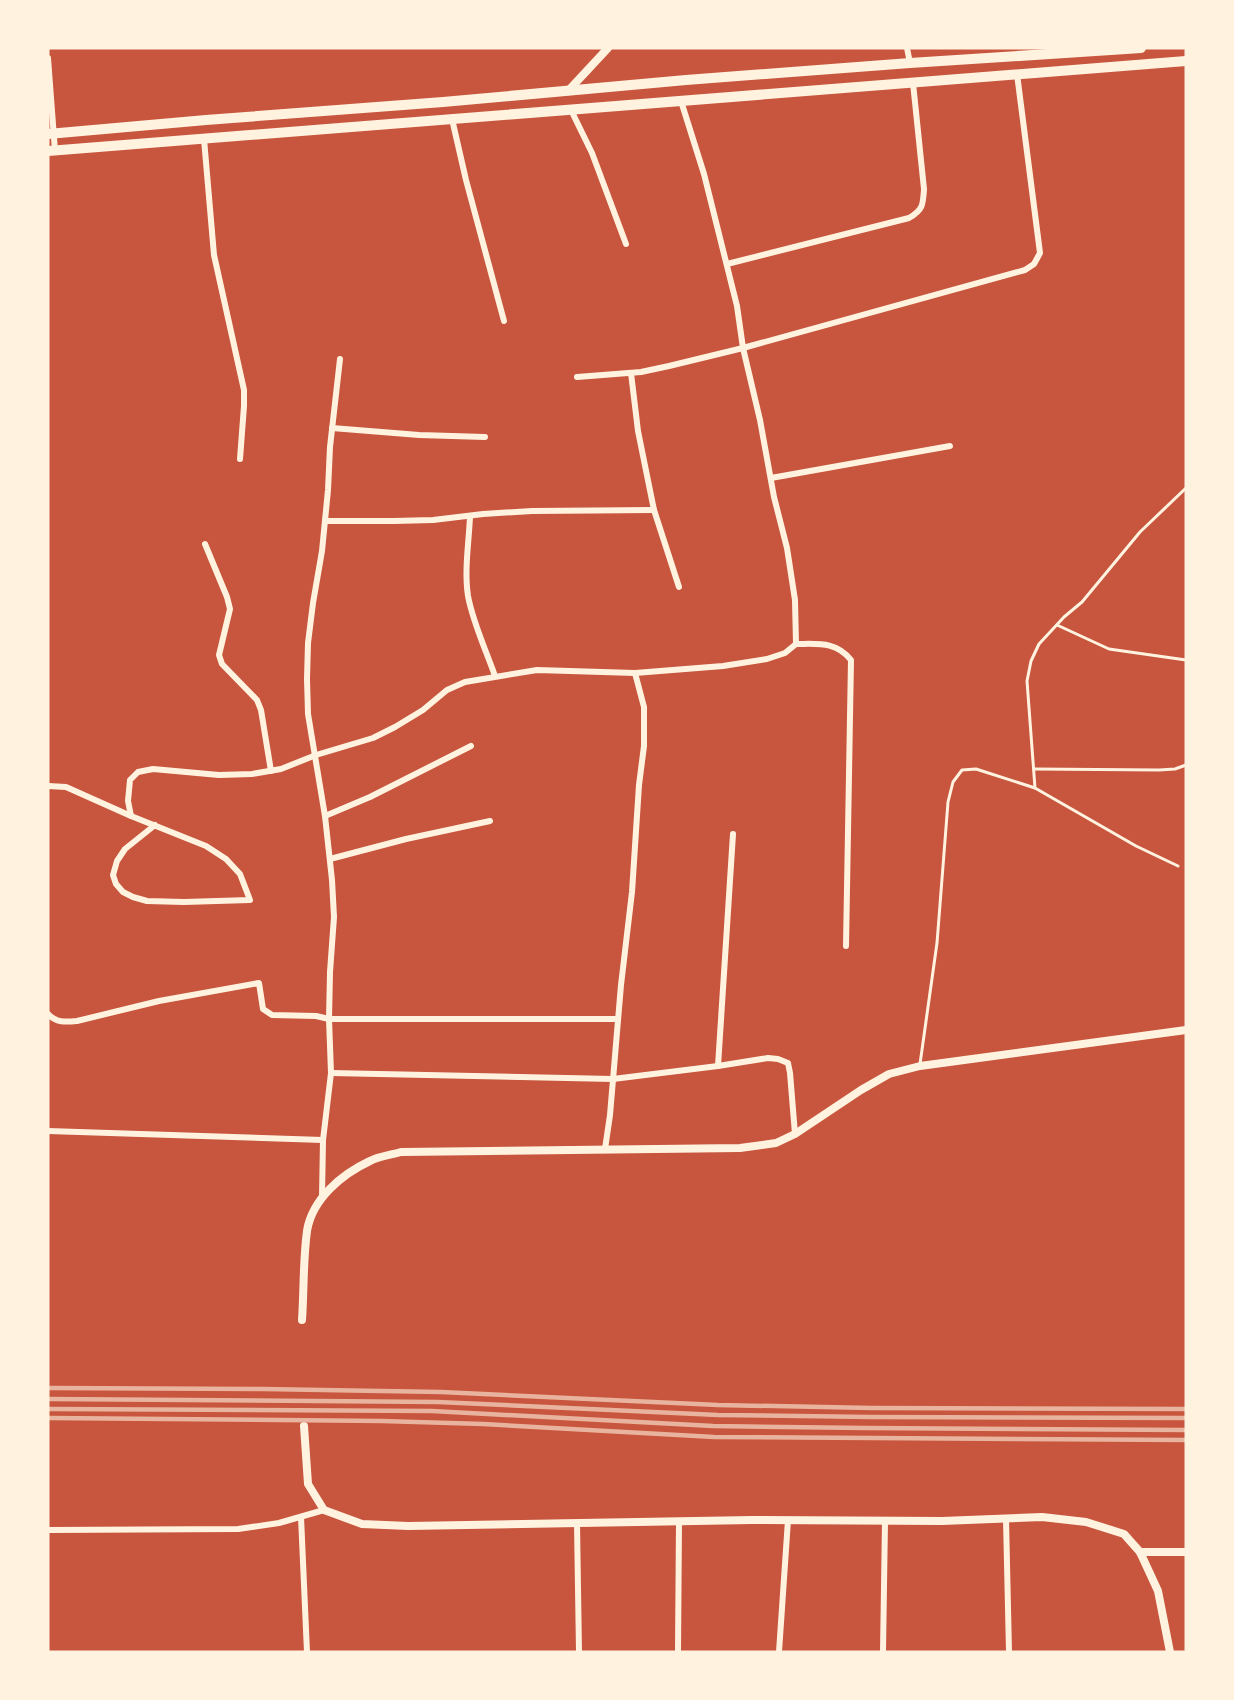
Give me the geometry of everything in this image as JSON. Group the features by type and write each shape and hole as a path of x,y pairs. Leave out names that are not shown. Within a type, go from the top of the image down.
{"main road":[{"path":"51,133 1076,50 1141,48"},
{"path":"52,151 1186,61"}],"street":[{"path":"568,91 608,48"},
{"path":"907,48 910,63"},
{"path":"48,58 52,151"},
{"path":"577,377 631,373 743,348 1025,270 1034,264 1040,253 1017,74"},
{"path":"727,264 909,218 919,212 923,205 924,189 913,83"},
{"path":"681,101 704,174 737,306 743,348 787,548 795,600 796,644"},
{"path":"571,110 592,153 626,244"},
{"path":"452,119 504,321"},
{"path":"204,139 214,255 244,390 240,459"},
{"path":"322,1197 323,1140 331,1073 329,1018 334,917 325,816 308,714 308,643 325,521 340,359"},
{"path":"631,373 638,431 654,510 679,587"},
{"path":"332,428 419,435 485,437"},
{"path":"771,478 950,446"},
{"path":"325,521 423,520 532,512 654,510"},
{"path":"470,516 468,594 471,611 495,676"},
{"path":"205,544 230,609 219,655 222,664 257,700 261,710 271,771"},
{"path":"131,816 128,801 130,780 138,772 153,770 219,775 252,774 281,769 316,754 373,738 423,710 447,690 465,682 537,670 635,673 723,666 767,659 785,653 796,644 828,644 844,651 851,660 846,945"},
{"path":"605,1149 632,892 644,746 644,707 635,673"},
{"path":"325,816 370,797 471,746"},
{"path":"48,786 66,787 206,846 226,859 240,874 250,900 184,902 147,900 123,892 116,884 113,875 117,861 125,849 155,825"},
{"path":"330,860 406,839 489,821"},
{"path":"718,1066 733,834"},
{"path":"48,1014 53,1020 77,1021 159,1001 260,983 263,1009 272,1015 329,1018 618,1019"},
{"path":"302,1320 308,1230 313,1214 322,1197 348,1173 371,1160 401,1152 740,1148 776,1143 795,1134 889,1074 920,1066 1186,1030"},
{"path":"331,1073 613,1079 768,1058 778,1059 788,1063 795,1134"},
{"path":"48,1131 323,1140"},
{"path":"304,1426 308,1484 324,1510"},
{"path":"48,1530 238,1529 279,1523 324,1510 362,1524 408,1526 679,1521 942,1521 1042,1517 1086,1522 1124,1534 1140,1552 1158,1591 1170,1652"},
{"path":"301,1517 308,1652"},
{"path":"1006,1519 1009,1652"},
{"path":"779,1652 788,1520"},
{"path":"678,1652 679,1521"},
{"path":"883,1652 885,1521"},
{"path":"577,1523 579,1652"},
{"path":"1140,1552 1186,1552"}],"lane":[{"path":"1035,788 1027,681 1031,661 1039,644 1082,602 1140,532 1186,488"},
{"path":"1057,625 1109,649 1186,660"},
{"path":"1034,769 1159,770 1175,769 1186,765"},
{"path":"920,1066 937,943 948,802 953,783 962,770 976,769 1035,788 1136,846 1178,866"}],"railway":[{"path":"48,1388 441,1392 718,1405 872,1408 1186,1409"},
{"path":"48,1399 438,1402 718,1415 1186,1418"},
{"path":"48,1409 432,1411 713,1426 1186,1430"},
{"path":"48,1418 382,1421 483,1424 714,1437 1186,1440"}]}
